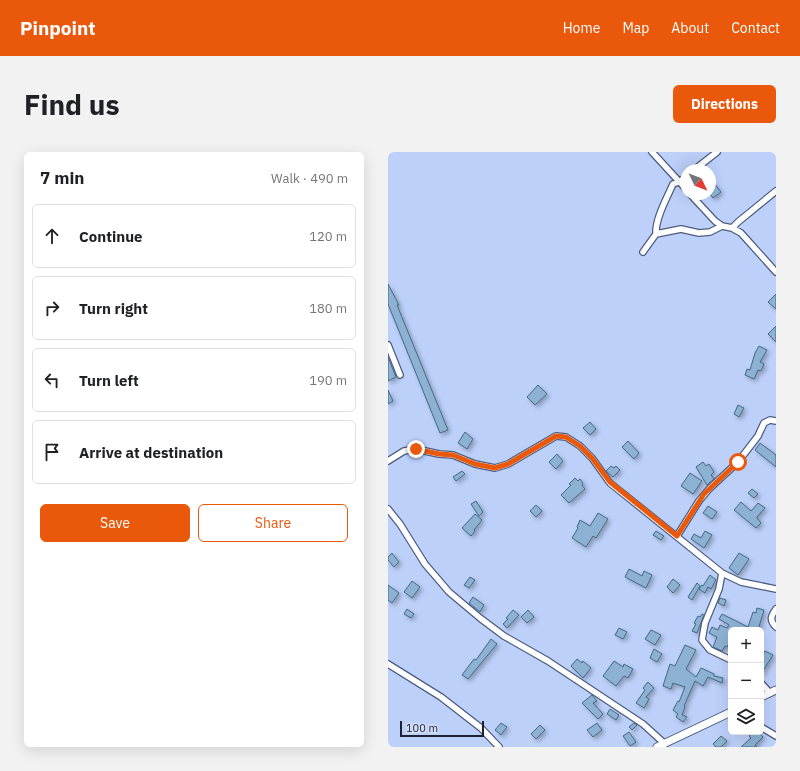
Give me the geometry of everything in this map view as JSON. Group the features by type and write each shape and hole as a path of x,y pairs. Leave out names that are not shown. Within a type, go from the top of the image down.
{"street":[{"path":"643,252 656,234 656,228 673,184 679,182 652,152"},
{"path":"702,164 717,152"},
{"path":"732,228 776,191"},
{"path":"696,200 715,221 722,226 732,228 741,234 776,272"},
{"path":"656,234 681,229 699,233 710,232 722,226"},
{"path":"388,345 400,375"},
{"path":"677,536 699,501 709,489 738,462 758,436 764,423 770,420 776,421"},
{"path":"388,461 404,452 416,449 439,454 453,455 475,464 495,468 508,464 556,436 566,437 580,446 592,458 610,482 722,573 741,582 776,589"},
{"path":"388,509 400,524 425,564 449,592 504,636 548,661 643,724 665,744"},
{"path":"722,573 719,589 704,623 702,640 710,650 728,659"},
{"path":"776,609 771,616 771,619 776,627"},
{"path":"388,664 441,697 481,728 499,747"},
{"path":"764,685 773,691 764,696"},
{"path":"657,747 728,713"},
{"path":"764,729 776,736"}],"building":[{"path":"716,186 721,192 716,196"},
{"path":"388,284 399,305 397,305 448,430 440,433 388,304"},
{"path":"776,294 776,309 768,302"},
{"path":"776,326 776,342 768,334"},
{"path":"759,346 767,350 760,362 764,364 761,371 758,370 754,379 745,375 747,369 750,370 755,353"},
{"path":"388,357 396,377 388,381"},
{"path":"538,385 547,394 535,405 527,397"},
{"path":"388,390 393,401 388,404"},
{"path":"738,405 744,408 739,417 734,414"},
{"path":"590,422 596,429 590,435 583,428"},
{"path":"465,432 473,439 467,449 458,443"},
{"path":"628,441 639,453 634,459 622,447"},
{"path":"760,443 776,455 776,467 755,450"},
{"path":"557,454 563,461 556,469 549,462"},
{"path":"703,462 706,466 709,464 714,472 711,475 714,479 707,485 696,467"},
{"path":"611,466 614,468 616,466 620,470 613,477 606,471"},
{"path":"462,471 465,474 456,481 453,477"},
{"path":"690,473 702,481 693,494 681,486"},
{"path":"575,478 578,481 580,479 585,489 569,503 561,495 571,485 569,484"},
{"path":"752,489 758,494 754,498 748,493"},
{"path":"476,501 483,512 479,516 471,504"},
{"path":"741,502 751,511 758,503 765,508 757,517 761,523 756,528 734,510"},
{"path":"536,505 542,511 536,517 530,511"},
{"path":"708,506 717,512 712,519 703,513"},
{"path":"598,513 608,519 596,538 593,536 586,547 572,538 578,528 577,527 580,520 590,526"},
{"path":"475,514 482,520 471,536 462,528"},
{"path":"656,531 664,536 661,540 653,535"},
{"path":"705,531 712,535 704,548 691,539 694,534 701,538"},
{"path":"392,553 399,562 394,567 388,560 388,557"},
{"path":"739,553 749,559 738,575 729,568"},
{"path":"629,569 642,576 644,571 652,575 646,588 625,577"},
{"path":"710,575 716,580 711,589 708,587 705,593 699,589 702,585 703,586"},
{"path":"470,577 475,580 469,588 464,585"},
{"path":"673,579 680,585 673,593 667,587"},
{"path":"412,581 420,587 412,598 404,592"},
{"path":"697,583 700,586 692,600 688,597"},
{"path":"388,585 399,593 392,603 388,600"},
{"path":"473,597 484,605 480,612 469,603"},
{"path":"720,598 726,600 724,606 718,603"},
{"path":"757,608 764,610 759,627 748,627 753,612 756,613"},
{"path":"407,609 414,614 411,618 404,614"},
{"path":"513,610 519,615 507,628 503,624"},
{"path":"528,610 534,617 527,623 521,617"},
{"path":"702,614 704,615 697,633 692,631 698,616 700,617"},
{"path":"722,614 748,627 728,627 728,645 727,647 725,646 722,651 713,647 717,637 709,633 712,627 718,630 720,625 727,628 729,625 719,619"},
{"path":"619,628 627,632 623,639 615,635"},
{"path":"651,630 661,635 655,645 645,639"},
{"path":"491,639 497,644 468,679 462,675 474,659 476,660"},
{"path":"685,645 696,650 686,669 696,677 701,668 714,674 714,676 723,678 722,683 708,677 703,686 695,681 684,706 682,715 687,717 683,722 676,717 678,714 673,710 678,701 679,702 685,687 673,683 671,689 663,686 670,664 675,666"},
{"path":"654,649 662,654 657,662 650,658"},
{"path":"765,651 773,655 764,669 764,663"},
{"path":"577,659 582,663 583,661 591,668 583,678 571,666"},
{"path":"614,661 623,667 624,664 633,669 628,678 624,676 616,686 603,676"},
{"path":"648,682 654,688 646,697 649,699 644,708 636,703 645,690 643,688"},
{"path":"592,695 597,701 593,703 603,714 598,719 582,703"},
{"path":"610,709 619,715 616,720 607,714"},
{"path":"501,723 507,727 501,735 495,730"},
{"path":"597,723 602,730 593,737 587,730"},
{"path":"634,723 637,725 632,730 629,727"},
{"path":"540,725 545,730 536,739 531,734"},
{"path":"629,732 636,742 630,746 623,736"},
{"path":"761,735 763,737 755,745 757,747 741,747 751,738 749,736"},
{"path":"721,736 727,741 721,747 716,747 713,744"}],"route":[{"path":"416,449 439,454 453,455 475,464 495,468 508,464 556,436 566,437 580,446 592,458 610,482 677,536 682,526 704,494 738,462"}]}
